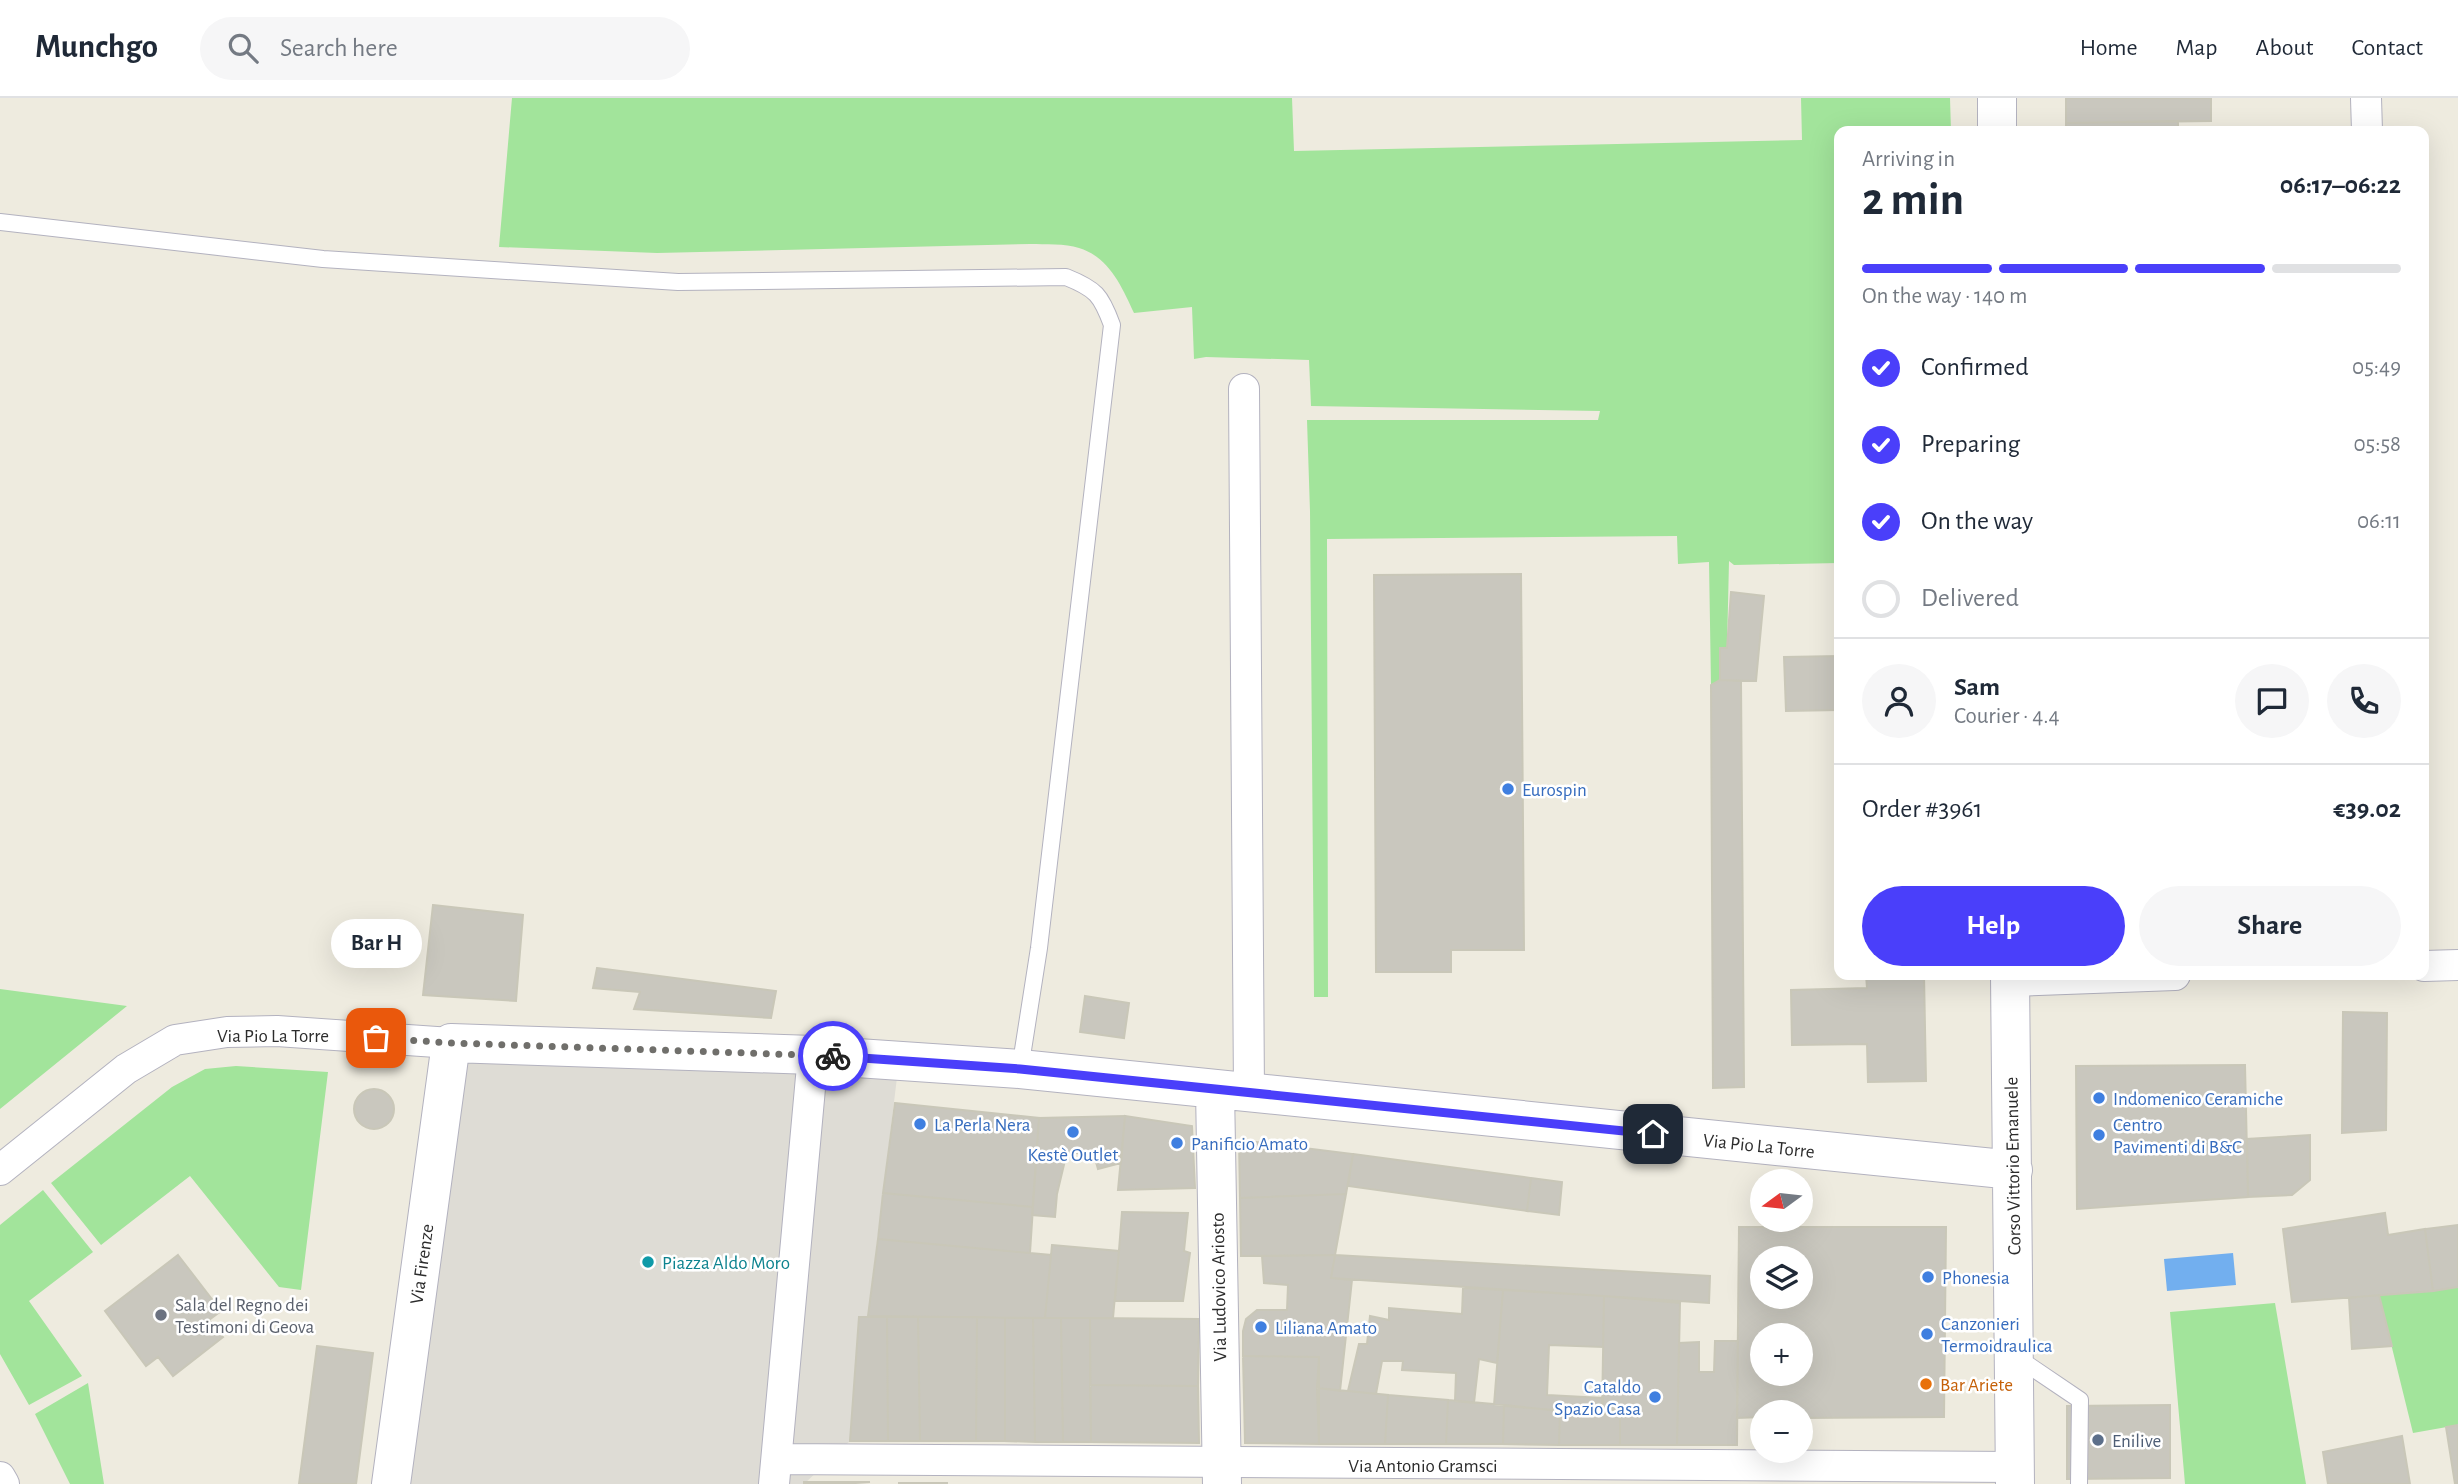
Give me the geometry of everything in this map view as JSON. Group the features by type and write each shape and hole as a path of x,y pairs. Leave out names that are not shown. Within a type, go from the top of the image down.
{"main road":[{"path":"1997,98 1997,126"},
{"name":"Corso Vittorio Emanuele","path":"2010,980 2015,1476"},
{"name":"Via Pio La Torre","path":"451,1043 813,1055 1020,1069 2013,1170"},
{"name":"Via Firenze","path":"391,1484 451,1043"},
{"name":"Via Ludovico Ariosto","path":"1222,1474 1232,1092"}],"street":[{"path":"2366,98 2367,126"},
{"path":"1232,1092 1244,389"},
{"path":"2429,966 2458,965"},
{"name":"Via Pio La Torre","path":"0,1170 126,1069 175,1040 228,1032 277,1031 451,1043"},
{"path":"776,1471 813,1055"},
{"name":"Via Antonio Gramsci","path":"776,1471 830,1460 1222,1474 2015,1476"},
{"path":"0,1477 4,1484"}],"lane":[{"path":"0,222 323,259 678,282 1066,277 1090,286 1105,304 1112,325 1040,934 1020,1069"},
{"path":"2014,1356 2080,1400 2079,1484"}],"green space":[{"path":"512,98 1292,98 1294,151 1802,140 1801,98 1950,98 1951,126 1834,126 1834,563 1734,565 1729,561 1727,648 1720,648 1720,680 1711,685 1709,562 1678,564 1677,536 1327,539 1328,997 1314,997 1307,420 1598,420 1600,411 1311,406 1309,360 1206,357 1194,359 1192,307 1134,313 1119,283 1099,258 1068,245 657,253 499,247"},
{"path":"0,989 127,1006 0,1109"},
{"path":"236,1066 328,1072 301,1290 279,1287 190,1176 101,1245 51,1183 172,1087 205,1069"},
{"path":"43,1190 93,1252 29,1301 82,1376 29,1405 0,1354 0,1225"},
{"path":"2458,1287 2458,1425 2413,1433 2379,1295"},
{"path":"2275,1303 2306,1484 2185,1484 2170,1312"},
{"path":"88,1383 104,1484 70,1484 35,1414"}],"shaded area":[{"name":"Piazza Aldo Moro","path":"451,1043 899,1061 868,1316 859,1317 850,1441 804,1484 391,1484"}],"water":[{"path":"2233,1253 2236,1285 2167,1291 2164,1259"}],"building":[{"path":"2066,98 2211,98 2211,121 2066,123"},
{"path":"2178,121 2178,126 2066,126 2066,123"},
{"path":"1521,574 1524,950 1451,950 1451,972 1376,972 1374,575"},
{"path":"1731,592 1764,596 1756,681 1720,680 1720,648 1727,648"},
{"path":"1834,656 1834,710 1786,711 1784,657"},
{"path":"1720,680 1741,681 1744,1087 1713,1088 1711,685"},
{"path":"433,905 523,915 516,1001 423,995"},
{"path":"597,968 776,991 771,1018 634,1009 640,992 593,988"},
{"path":"1866,980 1924,980 1926,1081 1868,1082 1867,1044 1792,1045 1791,990 1867,988"},
{"path":"1085,996 1129,1003 1124,1038 1080,1032"},
{"path":"2343,1012 2387,1013 2386,1130 2342,1133"},
{"path":"2245,1065 2248,1197 2077,1209 2076,1066"},
{"path":"374,1089 382,1090 388,1095 393,1101 393,1117 388,1123 382,1128 374,1129 366,1128 360,1123 355,1117 354,1109 355,1101 360,1095 366,1090"},
{"path":"895,1103 1039,1118 1033,1207 883,1193"},
{"path":"1125,1116 1121,1163 1098,1169 1094,1155 1067,1152 1057,1194 1055,1217 1032,1215 1039,1118"},
{"path":"1125,1116 1192,1126 1195,1188 1118,1190"},
{"path":"2310,1135 2310,1180 2292,1195 2248,1197 2247,1139"},
{"path":"1239,1140 1353,1154 1346,1194 1240,1198"},
{"path":"1353,1154 1531,1178 1527,1211 1348,1186"},
{"path":"1531,1178 1562,1182 1559,1215 1527,1211"},
{"path":"883,1193 1033,1207 1030,1253 878,1239"},
{"path":"1346,1194 1335,1255 1241,1256 1240,1198"},
{"path":"1122,1212 1188,1213 1184,1251 1190,1253 1183,1301 1115,1301"},
{"path":"2385,1213 2388,1235 2425,1229 2433,1291 2292,1302 2283,1229"},
{"path":"2458,1225 2458,1287 2433,1291 2425,1229"},
{"path":"1739,1227 1750,1227 1750,1232 1813,1232 1813,1227 1946,1227 1944,1417 1813,1418 1813,1400 1750,1400 1750,1417 1737,1418"},
{"path":"878,1239 1051,1255 1045,1318 868,1316"},
{"path":"1052,1245 1119,1251 1113,1318 1045,1318"},
{"name":"Sala del Regno dei Testimoni di Geova","path":"178,1255 221,1311 209,1320 223,1337 173,1376 158,1357 146,1366 105,1311"},
{"path":"1335,1255 1331,1278 1352,1280 1340,1391 1317,1388 1319,1357 1243,1356 1246,1319 1257,1310 1287,1310 1288,1285 1264,1283 1262,1256"},
{"path":"1335,1255 1710,1276 1709,1303 1331,1278"},
{"path":"1463,1288 1503,1290 1497,1363 1479,1359 1474,1403 1455,1401 1456,1373 1402,1370 1403,1361 1382,1361 1376,1394 1348,1391 1359,1344 1367,1344 1370,1316 1389,1320 1389,1308 1462,1314"},
{"path":"1503,1290 1604,1296 1603,1347 1549,1345 1547,1395 1603,1398 1602,1414 1494,1405"},
{"path":"2379,1295 2392,1346 2352,1349 2349,1298"},
{"path":"1604,1296 1680,1303 1677,1445 1620,1445 1620,1416 1602,1414"},
{"path":"859,1317 887,1317 888,1441 850,1441"},
{"path":"887,1317 918,1317 920,1441 888,1441"},
{"path":"918,1317 977,1317 976,1441 920,1441"},
{"path":"977,1317 1005,1318 1005,1441 976,1441"},
{"path":"1005,1318 1033,1318 1035,1442 1005,1441"},
{"path":"1033,1318 1061,1318 1063,1442 1035,1442"},
{"path":"1061,1318 1090,1318 1091,1442 1063,1442"},
{"path":"1090,1318 1199,1319 1198,1386 1090,1385"},
{"path":"1715,1341 1738,1341 1737,1445 1677,1445 1679,1343 1699,1342 1699,1372 1714,1372"},
{"path":"317,1346 373,1353 356,1484 299,1484"},
{"path":"1243,1356 1319,1357 1319,1444 1245,1443"},
{"path":"1090,1385 1198,1386 1199,1443 1091,1442"},
{"path":"1317,1388 1388,1395 1385,1444 1319,1444"},
{"path":"1388,1395 1448,1400 1446,1444 1385,1444"},
{"path":"1448,1400 1504,1405 1503,1444 1446,1444"},
{"path":"1504,1405 1560,1411 1559,1445 1503,1444"},
{"path":"2170,1405 2170,1478 2067,1479 2067,1406"},
{"path":"1560,1411 1620,1416 1620,1445 1559,1445"},
{"path":"2458,1425 2458,1483 2455,1484 2446,1427"},
{"path":"2402,1436 2410,1484 2328,1484 2323,1452"},
{"path":"804,1482 842,1482 804,1484"}],"way so far":[{"path":"376,1038 833,1056"}],"place":[{"name":"Eurospin","path":"1508,789"},
{"name":"Bar H","path":"376,1038"},
{"name":"Indomenico Ceramiche","path":"2099,1098"},
{"name":"La Perla Nera","path":"920,1124"},
{"name":"Kestè Outlet","path":"1073,1132"},
{"name":"Centro Pavimenti di B&C","path":"2099,1135"},
{"name":"Panificio Amato","path":"1177,1143"},
{"name":"Piazza Aldo Moro","path":"648,1262"},
{"name":"Phonesia","path":"1928,1277"},
{"name":"Sala del Regno dei Testimoni di Geova","path":"161,1315"},
{"name":"Liliana Amato","path":"1261,1327"},
{"name":"Canzonieri Termoidraulica","path":"1927,1334"},
{"name":"Bar Ariete","path":"1926,1384"},
{"name":"Cataldo Spazio Casa","path":"1655,1397"},
{"name":"Enilive","path":"2098,1440"}],"route":[{"path":"833,1056 1020,1069 1653,1134"}]}
